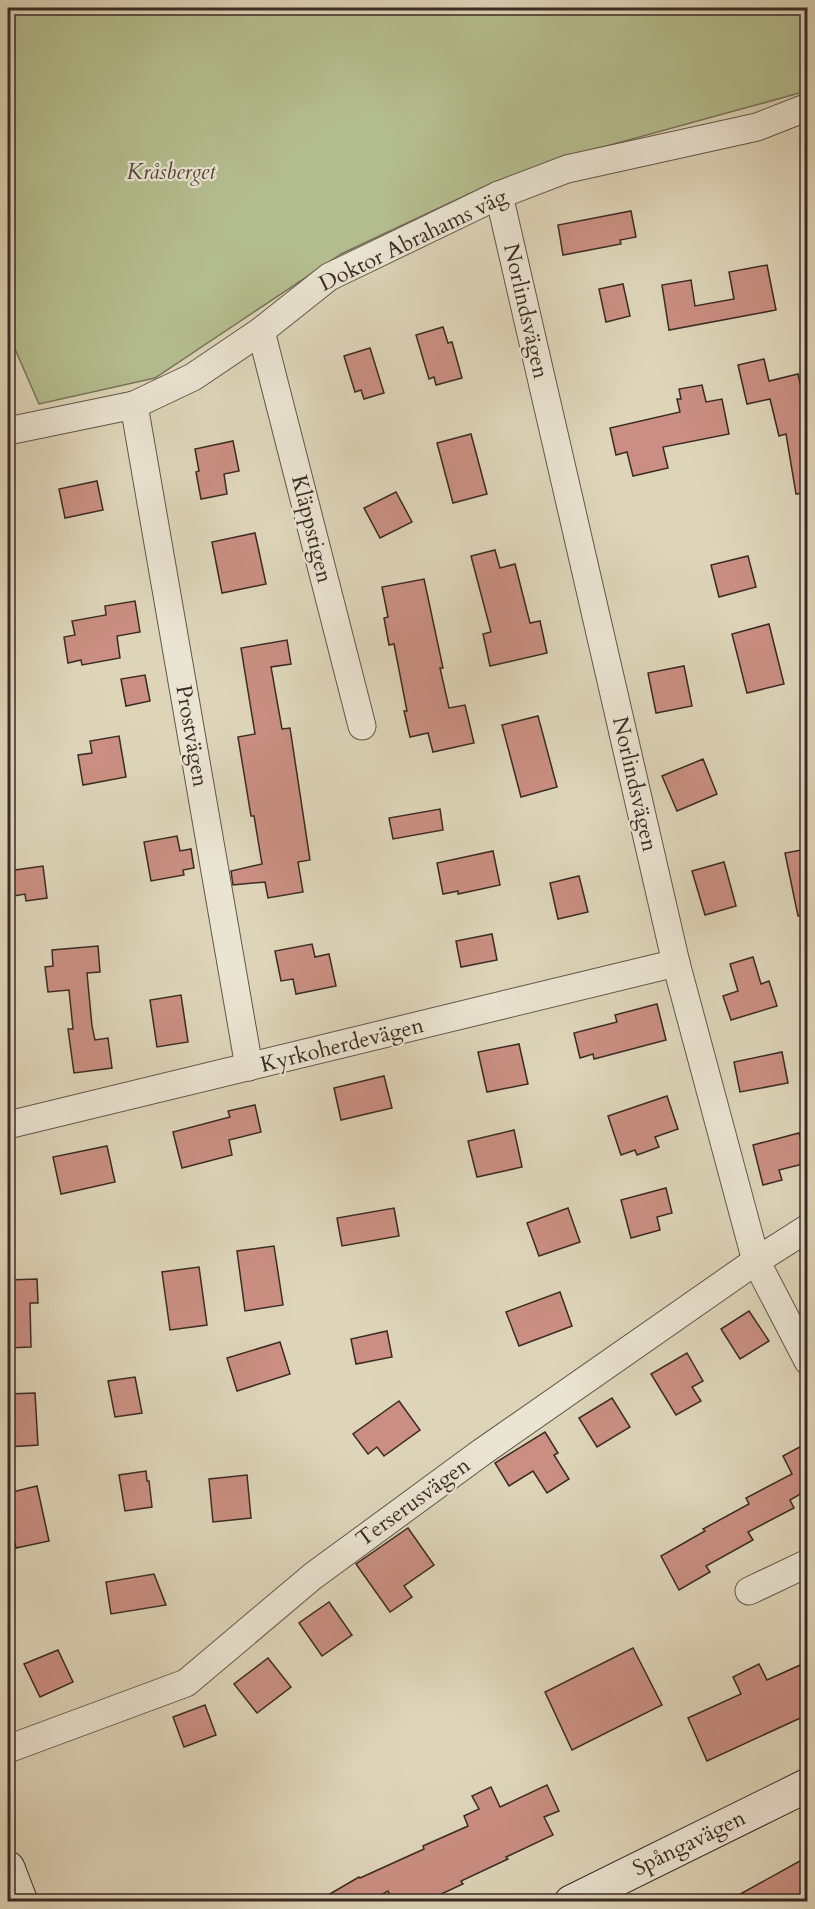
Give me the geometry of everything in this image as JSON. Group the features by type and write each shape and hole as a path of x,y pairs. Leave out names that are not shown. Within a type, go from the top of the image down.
{"street":[{"name":"Doktor Abrahams väg","path":"8,431 134,405 193,377 261,331 329,277 499,195 567,170 757,127 807,106"},
{"name":"Norlindsvägen","path":"499,195 676,963 756,1261 807,1361"},
{"name":"Kläppstigen","path":"261,331 362,726"},
{"name":"Prostvägen","path":"134,405 249,1067"},
{"name":"Kyrkoherdevägen","path":"8,1125 676,963"},
{"name":"Terserusvägen","path":"8,1749 186,1683 313,1576 482,1452 807,1228"},
{"path":"749,1591 807,1563"},
{"name":"Spångavägen","path":"571,1902 807,1785"},
{"path":"8,1868 21,1902"}],"green space":[{"name":"Kråsberget","path":"8,8 807,8 807,91 563,158 492,183 341,254 155,378 39,404 8,333"}],"building":[{"path":"631,211 636,237 620,240 621,244 563,255 558,225"},
{"path":"767,265 776,310 669,330 662,285 691,280 695,306 734,299 729,272"},
{"path":"623,284 630,316 606,322 599,289"},
{"path":"443,327 448,343 452,342 462,378 436,385 434,377 429,379 416,335"},
{"path":"370,348 384,393 364,399 361,390 355,392 344,356"},
{"path":"764,359 769,381 798,374 807,415 807,493 796,494 786,434 779,436 770,399 747,404 738,365"},
{"path":"702,385 706,402 722,399 729,434 663,447 668,468 633,476 627,452 616,455 610,428 680,412 677,399 681,399 679,389"},
{"path":"471,434 487,494 453,503 437,443"},
{"path":"233,441 239,471 224,474 227,494 201,499 195,449"},
{"path":"97,481 103,510 65,518 59,489"},
{"path":"396,492 412,522 380,538 364,508"},
{"path":"255,533 266,584 222,593 212,542"},
{"path":"495,550 500,568 515,564 530,623 540,621 547,653 490,666 483,634 491,632 471,556"},
{"path":"748,556 756,587 719,597 711,565"},
{"path":"424,579 449,708 465,705 474,743 433,752 428,733 410,737 394,644 389,645 384,618 388,617 382,587"},
{"path":"135,601 140,632 117,636 120,658 82,665 81,660 68,663 64,637 75,635 72,621 106,615 105,606"},
{"path":"769,624 784,684 747,693 732,634"},
{"path":"287,640 291,664 271,667 282,729 290,728 310,860 298,862 303,892 268,898 265,882 233,885 231,871 262,864 254,816 251,816 238,737 255,734 241,648"},
{"path":"684,666 692,706 656,713 648,673"},
{"path":"145,675 150,701 126,706 121,679"},
{"path":"538,716 557,787 521,797 502,725"},
{"path":"119,736 126,777 83,785 78,755 92,753 90,741"},
{"path":"703,759 717,794 677,811 662,776"},
{"path":"440,809 443,830 393,839 389,818"},
{"path":"177,836 180,851 191,849 194,868 183,870 184,875 151,881 144,842"},
{"path":"807,849 807,915 798,916 785,853"},
{"path":"493,851 500,885 458,894 458,891 443,894 437,863"},
{"path":"724,862 736,906 705,915 692,871"},
{"path":"43,866 47,898 26,901 25,894 8,897 8,871"},
{"path":"579,876 588,912 558,919 550,883"},
{"path":"492,934 497,960 461,967 456,941"},
{"path":"312,944 315,957 329,954 336,986 296,994 293,979 281,981 275,951"},
{"path":"98,946 100,972 87,973 92,1026 95,1040 108,1038 112,1068 74,1073 68,1029 73,1029 69,990 48,992 45,967 53,966 52,950"},
{"path":"753,957 761,984 769,981 777,1006 731,1020 723,996 738,991 730,964"},
{"path":"181,995 188,1042 157,1047 150,1000"},
{"path":"657,1004 666,1040 594,1059 593,1054 580,1058 574,1033 617,1022 615,1015"},
{"path":"519,1044 528,1084 487,1092 478,1052"},
{"path":"782,1052 788,1083 740,1092 734,1062"},
{"path":"384,1076 392,1108 341,1120 334,1088"},
{"path":"667,1096 678,1129 655,1137 659,1147 637,1155 635,1150 621,1155 608,1116"},
{"path":"255,1105 261,1132 229,1140 232,1155 182,1168 173,1132 230,1117 228,1111"},
{"path":"514,1130 522,1167 477,1177 468,1141"},
{"path":"799,1133 807,1163 779,1170 782,1180 763,1185 753,1145"},
{"path":"107,1146 115,1182 61,1194 53,1157"},
{"path":"666,1188 672,1213 657,1217 660,1230 631,1238 621,1200"},
{"path":"394,1208 399,1236 342,1246 337,1218"},
{"path":"568,1208 580,1242 539,1256 527,1223"},
{"path":"274,1246 283,1305 245,1311 237,1251"},
{"path":"199,1267 207,1325 170,1330 162,1272"},
{"path":"37,1279 38,1303 30,1303 31,1347 8,1348 8,1280"},
{"path":"560,1292 572,1326 519,1346 506,1312"},
{"path":"749,1311 769,1341 740,1359 721,1329"},
{"path":"387,1331 392,1357 356,1364 351,1339"},
{"path":"280,1342 290,1374 237,1391 227,1358"},
{"path":"687,1353 703,1381 692,1387 701,1401 676,1415 651,1374"},
{"path":"135,1377 142,1413 115,1417 108,1381"},
{"path":"35,1393 38,1445 8,1447 8,1394"},
{"path":"612,1398 630,1427 597,1447 579,1418"},
{"path":"399,1401 420,1430 384,1456 377,1447 368,1454 353,1434"},
{"path":"545,1432 558,1453 554,1455 569,1479 547,1493 533,1471 509,1486 495,1463"},
{"path":"807,1443 807,1503 802,1493 790,1500 794,1508 748,1532 753,1540 706,1566 710,1572 679,1590 661,1556 705,1531 703,1529 749,1504 746,1498 792,1474 783,1456"},
{"path":"146,1471 152,1507 125,1511 119,1475"},
{"path":"247,1475 251,1518 213,1522 209,1479"},
{"path":"37,1486 49,1541 16,1548 8,1509 8,1493"},
{"path":"408,1528 434,1565 404,1586 412,1597 390,1612 356,1564"},
{"path":"154,1574 166,1605 111,1614 106,1582"},
{"path":"329,1602 352,1635 322,1656 299,1623"},
{"path":"633,1648 662,1705 572,1750 545,1692"},
{"path":"58,1650 73,1682 40,1697 24,1664"},
{"path":"268,1658 291,1687 257,1713 234,1684"},
{"path":"807,1662 807,1715 707,1761 688,1718 741,1694 733,1677 759,1664 767,1680"},
{"path":"205,1705 216,1735 184,1747 173,1717"},
{"path":"547,1785 559,1811 544,1817 553,1835 461,1881 463,1884 424,1902 393,1902 388,1891 368,1902 316,1902 359,1877 424,1849 423,1846 468,1826 464,1816 479,1809 472,1796 491,1787 500,1807"},
{"path":"807,1857 807,1893 791,1902 726,1902"}]}
